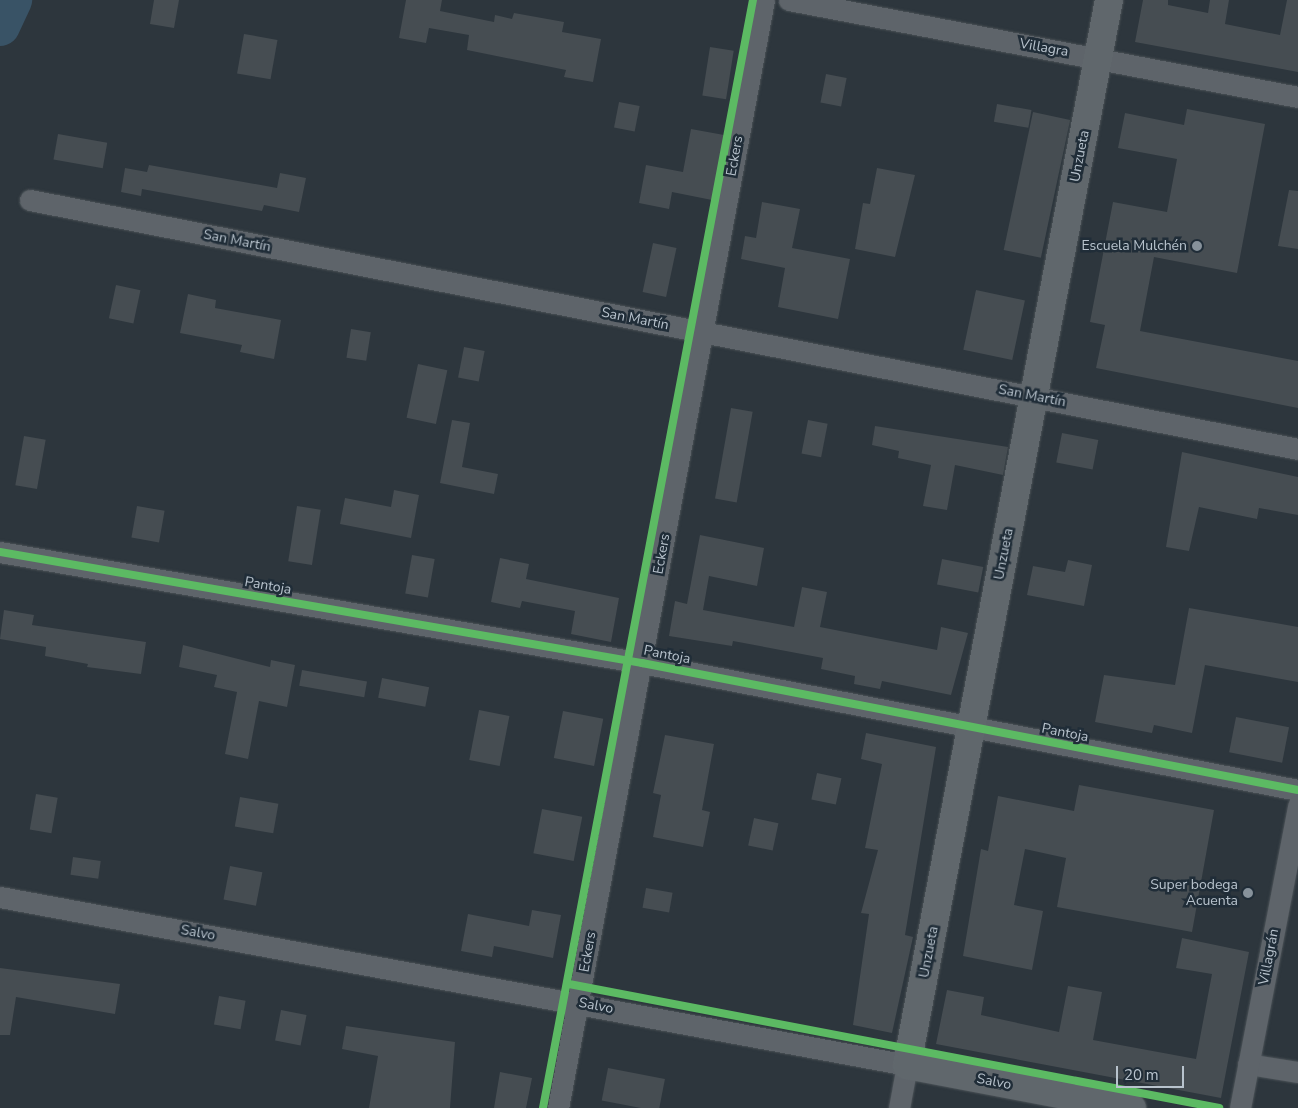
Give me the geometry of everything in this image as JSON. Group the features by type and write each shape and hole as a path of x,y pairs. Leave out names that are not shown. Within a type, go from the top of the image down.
{"main road":[{"name":"Unzueta","path":"907,1065 1109,0"},
{"name":"Salvo","path":"907,1065 1132,1108"}],"street":[{"name":"Eckers","path":"558,1108 764,0"},
{"name":"Villagra","path":"789,0 1298,97"},
{"name":"San Martín","path":"30,200 1298,449"},
{"name":"Pantoja","path":"0,552 642,663 971,729 1298,790"},
{"name":"Villagrán","path":"1240,1108 1298,806"},
{"name":"Salvo","path":"0,896 579,1002 907,1065"},
{"path":"1248,1064 1298,1072"},
{"name":"Unzueta","path":"899,1108 907,1065"}],"building":[{"path":"154,0 179,0 174,28 150,24"},
{"path":"406,0 442,0 440,11 494,22 495,15 512,19 514,13 564,22 562,32 601,39 593,82 564,77 566,70 467,50 469,35 429,28 426,43 399,38"},
{"path":"1143,0 1168,0 1168,5 1208,13 1210,0 1229,0 1225,24 1280,35 1287,0 1298,0 1298,72 1135,42"},
{"path":"244,34 277,40 271,79 237,73"},
{"path":"710,47 734,51 726,99 702,95"},
{"path":"826,74 847,78 841,106 820,102"},
{"path":"619,102 640,106 635,132 614,128"},
{"path":"997,104 1031,110 1028,128 994,122"},
{"path":"1187,109 1265,124 1237,273 1154,257 1140,331 1298,361 1298,408 1096,368 1105,325 1090,322 1113,202 1167,212 1177,159 1118,148 1125,113 1184,125"},
{"path":"1033,112 1070,120 1041,258 1004,250"},
{"path":"691,129 724,135 712,200 672,192 669,209 639,203 646,165 683,172"},
{"path":"58,134 107,143 103,168 53,160"},
{"path":"149,165 277,188 280,173 306,178 299,212 264,205 262,211 142,189 141,196 121,192 125,168 147,172"},
{"path":"877,168 915,175 895,257 855,249 863,203 870,204"},
{"path":"1289,190 1298,191 1298,249 1278,246"},
{"path":"762,202 800,209 792,248 850,259 838,319 778,307 785,268 741,259 745,236 756,238"},
{"path":"653,243 676,248 666,297 643,292"},
{"path":"116,285 140,290 133,323 109,318"},
{"path":"976,290 1025,300 1012,360 963,350"},
{"path":"188,294 216,300 215,308 281,320 274,359 240,352 242,345 180,333"},
{"path":"351,329 371,332 366,361 346,358"},
{"path":"464,347 485,351 479,381 458,377"},
{"path":"418,364 447,370 436,424 407,418"},
{"path":"731,408 753,412 737,502 715,499"},
{"path":"452,420 470,423 462,467 498,474 494,494 440,483"},
{"path":"808,420 828,424 821,457 802,453"},
{"path":"875,426 1008,447 1003,475 955,465 947,510 923,506 931,465 898,458 899,451 872,445"},
{"path":"1062,433 1098,440 1093,470 1056,462"},
{"path":"24,436 46,440 37,489 15,485"},
{"path":"1182,452 1298,477 1298,515 1259,508 1257,519 1199,507 1189,551 1166,547"},
{"path":"394,490 419,495 411,538 340,524 345,498 391,507"},
{"path":"137,506 165,511 159,542 131,538"},
{"path":"297,506 321,510 312,565 288,561"},
{"path":"700,535 764,548 757,586 709,576 703,610 794,627 802,587 827,592 820,627 937,650 941,627 968,633 951,695 882,681 880,689 854,684 855,676 821,669 823,658 733,641 732,646 669,636 675,601 687,604"},
{"path":"412,555 435,559 428,597 405,593"},
{"path":"500,558 529,564 526,579 619,598 611,642 571,634 575,611 522,601 520,608 491,602"},
{"path":"942,559 983,567 978,593 937,585"},
{"path":"1068,560 1092,565 1084,606 1027,595 1033,566 1065,572"},
{"path":"1189,608 1298,627 1298,682 1205,665 1192,733 1154,725 1152,733 1095,722 1104,675 1175,685"},
{"path":"4,610 34,615 32,625 146,642 141,674 87,667 88,664 45,656 46,647 0,639"},
{"path":"183,645 270,667 271,660 295,665 287,707 259,701 248,759 225,754 237,692 214,687 217,675 179,667"},
{"path":"302,670 367,681 364,697 299,686"},
{"path":"382,678 429,687 425,707 378,698"},
{"path":"479,710 509,716 500,766 469,760"},
{"path":"563,711 603,719 594,766 554,758"},
{"path":"1236,717 1289,727 1282,763 1229,752"},
{"path":"866,733 936,747 905,935 913,937 892,1033 853,1025 869,914 861,913 878,850 865,848 882,764 861,759"},
{"path":"665,735 714,744 702,810 710,812 703,847 653,837 661,795 653,793"},
{"path":"817,773 841,778 836,805 811,799"},
{"path":"1079,785 1214,810 1192,932 1057,907 1066,858 1025,849 1014,905 1043,911 1032,970 963,956 981,849 988,851 998,796 1074,811"},
{"path":"36,794 58,798 51,833 30,829"},
{"path":"240,797 278,804 273,833 235,827"},
{"path":"542,809 582,817 574,861 533,853"},
{"path":"754,818 778,823 773,851 748,845"},
{"path":"73,857 101,861 98,879 70,875"},
{"path":"230,866 262,872 256,906 224,899"},
{"path":"646,888 673,893 669,912 643,908"},
{"path":"532,910 561,915 553,958 494,946 492,957 461,951 468,914 529,926"},
{"path":"1182,938 1249,952 1221,1098 936,1044 947,990 984,997 981,1015 1059,1032 1068,986 1102,992 1093,1040 1196,1059 1212,974 1176,968"},
{"path":"0,968 120,984 115,1014 16,997 10,1035 0,1035"},
{"path":"219,996 246,1001 241,1029 214,1025"},
{"path":"281,1010 307,1015 301,1045 275,1040"},
{"path":"346,1026 455,1042 450,1108 369,1108 378,1056 342,1049"},
{"path":"608,1068 665,1079 659,1108 641,1108 602,1100"},
{"path":"500,1072 532,1078 526,1108 494,1108"}],"waterway":[{"path":"0,26 12,0"}],"cycle path":[{"path":"543,1108 753,0"},
{"path":"0,552 642,663 1298,790"},
{"path":"569,984 1219,1108"}],"place":[{"name":"Escuela Mulchén","path":"1197,246"},
{"name":"Super bodega Acuenta","path":"1248,893"}]}
